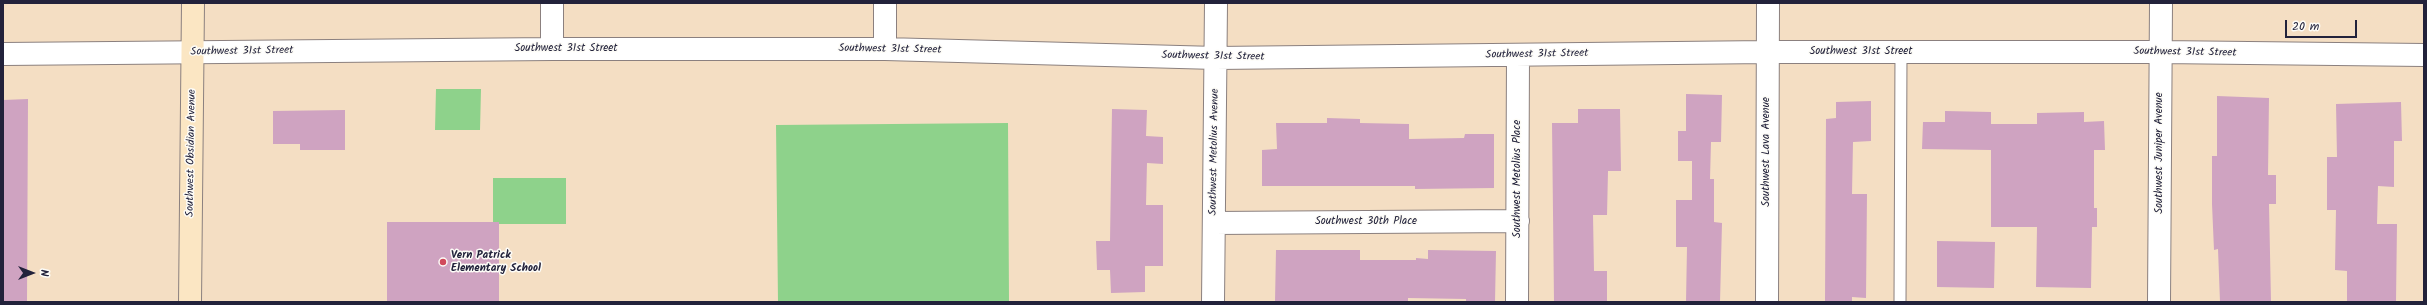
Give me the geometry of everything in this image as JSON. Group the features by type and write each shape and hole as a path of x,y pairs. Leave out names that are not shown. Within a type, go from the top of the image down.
{"street":[{"name":"Southwest Obsidian Avenue","path":"190,302 194,3"},
{"path":"552,3 552,49"},
{"path":"885,3 885,49"},
{"name":"Southwest Metolius Avenue","path":"1213,302 1216,3"},
{"name":"Southwest Lava Avenue","path":"1767,302 1768,3"},
{"name":"Southwest Juniper Avenue","path":"2159,302 2161,3"},
{"name":"Southwest 31st Street","path":"3,54 552,49 885,49 1216,58 1767,52 2161,52 2424,56"},
{"name":"Southwest Metolius Place","path":"1517,302 1518,55"},
{"name":"Southwest 30th Place","path":"1214,223 1518,221"}],"lane":[{"path":"1900,302 1901,52"}],"green space":[{"path":"436,89 481,89 480,130 435,130"},
{"path":"1008,123 1009,302 778,302 776,125"},
{"path":"493,178 566,178 566,224 493,224"}],"building":[{"path":"1686,94 1722,95 1721,142 1711,142 1710,179 1714,179 1714,222 1722,223 1720,302 1686,302 1687,247 1676,247 1676,200 1692,200 1692,161 1678,161 1678,131 1686,131"},
{"path":"2217,96 2269,98 2268,175 2276,175 2276,204 2269,204 2271,302 2220,302 2218,249 2214,250 2212,204 2212,156 2217,156"},
{"path":"28,99 27,302 3,302 3,100"},
{"path":"1871,101 1871,141 1853,142 1852,194 1867,194 1866,298 1852,297 1852,302 1825,302 1826,119 1836,118 1836,102"},
{"path":"2401,102 2402,141 2394,141 2394,187 2378,186 2377,224 2397,224 2396,302 2347,302 2347,271 2335,270 2336,210 2327,210 2327,157 2337,157 2336,104"},
{"path":"1112,109 1147,110 1146,136 1163,137 1163,164 1147,163 1146,205 1163,205 1163,266 1145,266 1145,292 1111,293 1110,270 1097,270 1096,241 1110,241"},
{"path":"1578,109 1620,109 1621,171 1608,171 1607,215 1593,215 1594,271 1607,271 1607,302 1554,302 1552,123 1578,123"},
{"path":"345,110 345,150 300,150 300,144 273,144 273,111"},
{"path":"1945,111 1991,112 1991,124 2037,124 2037,113 2084,112 2084,122 2104,121 2105,150 2094,150 2094,208 2097,208 2097,227 2092,227 2091,288 2036,287 2037,227 1991,227 1991,150 1922,149 1923,122 1945,122"},
{"path":"1327,118 1360,119 1360,123 1409,124 1409,139 1464,138 1465,134 1494,134 1494,188 1415,189 1415,186 1262,186 1262,150 1277,149 1276,123 1327,123"},
{"name":"Vern Patrick Elementary School","path":"387,222 499,222 499,302 387,302"},
{"path":"1937,241 1995,242 1994,288 1937,287"},
{"path":"1276,250 1360,250 1360,260 1428,259 1428,250 1496,251 1495,302 1466,302 1466,299 1408,298 1408,302 1275,302"}],"place":[{"name":"Vern Patrick Elementary School","path":"443,262"}]}
